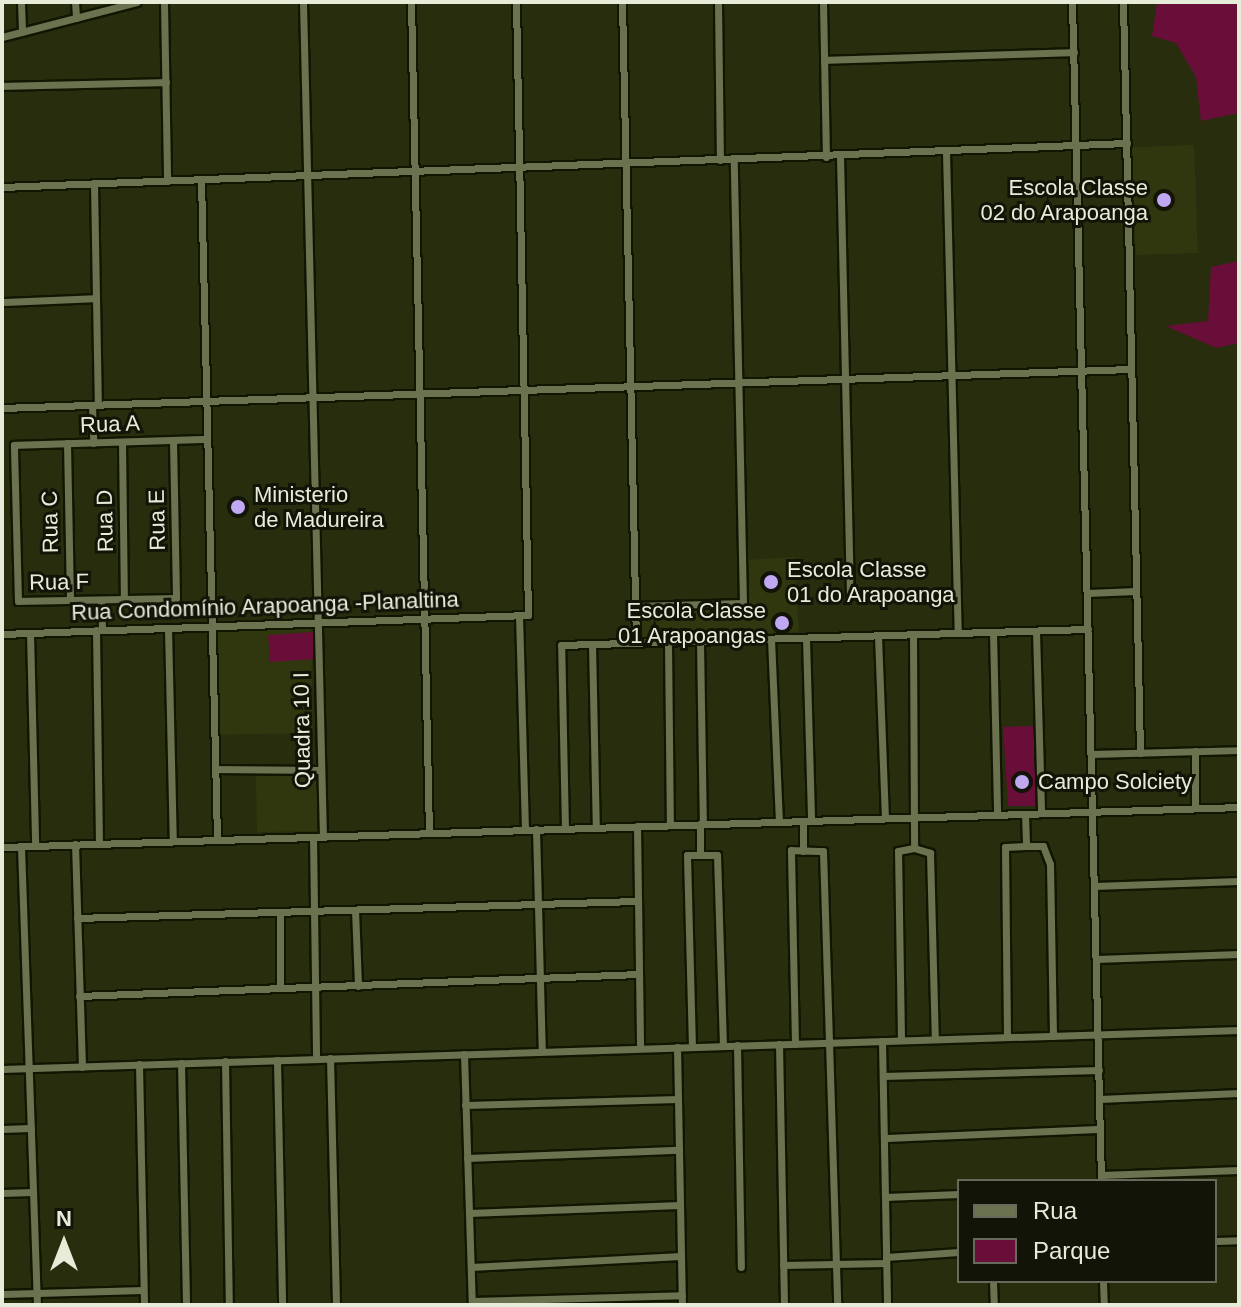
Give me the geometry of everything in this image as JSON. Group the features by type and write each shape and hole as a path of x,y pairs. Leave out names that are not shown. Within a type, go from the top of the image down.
{"street":[{"path":"21,2 22,32"},
{"path":"75,2 76,18"},
{"path":"2,37 137,2"},
{"path":"164,2 167,181"},
{"name":"Quadra 10 I","path":"303,2 323,836"},
{"path":"411,2 429,833"},
{"path":"516,2 524,390"},
{"path":"622,2 636,643"},
{"path":"718,2 720,160"},
{"path":"823,2 826,157"},
{"path":"1072,2 1101,1178 1239,1170"},
{"path":"1123,2 1140,753"},
{"path":"824,60 1074,52"},
{"path":"2,86 166,82"},
{"path":"2,187 1076,148 1127,143"},
{"path":"946,152 958,633"},
{"path":"840,156 850,595"},
{"path":"635,606 743,603 734,160"},
{"path":"201,179 217,840"},
{"path":"93,443 96,298 94,183"},
{"path":"2,302 96,298"},
{"path":"2,408 1131,369"},
{"name":"Rua Condomínio Arapoanga -Planaltina","path":"2,634 528,615 524,390"},
{"name":"Rua A","path":"18,601 14,445 207,439"},
{"name":"Rua E","path":"173,440 176,598"},
{"name":"Rua D","path":"122,442 124,599"},
{"name":"Rua C","path":"67,443 70,600"},
{"path":"1087,593 1136,591"},
{"name":"Rua F","path":"18,601 176,598"},
{"name":"Rua F","path":"99,843 101,600"},
{"path":"519,615 525,830"},
{"path":"168,628 173,841"},
{"path":"565,829 561,645 1088,629"},
{"path":"1036,631 1041,813"},
{"path":"993,632 997,815"},
{"path":"30,633 35,845"},
{"path":"913,635 914,848"},
{"path":"878,636 885,818"},
{"path":"803,851 807,821 806,638"},
{"path":"771,639 779,822"},
{"path":"700,641 700,855"},
{"path":"668,642 670,825"},
{"path":"592,644 596,828"},
{"path":"1091,754 1239,750"},
{"path":"1195,751 1195,808"},
{"path":"215,769 321,770"},
{"path":"2,847 1239,807"},
{"path":"1025,814 1026,846"},
{"path":"637,826 640,1048"},
{"path":"536,829 542,1051"},
{"path":"313,837 316,1058"},
{"path":"75,844 82,1067"},
{"path":"1007,1037 1005,847 1026,846 1043,846 1050,864 1053,1036"},
{"path":"21,847 37,1305"},
{"path":"901,1040 898,851 914,848 930,853 935,1039"},
{"path":"795,1044 791,850 823,851 837,1305"},
{"path":"692,1047 687,855 717,855 723,1046"},
{"path":"1094,886 1239,881"},
{"path":"77,918 638,901"},
{"path":"355,910 358,986"},
{"path":"280,913 280,988"},
{"path":"1096,959 1239,954"},
{"path":"79,996 540,981 639,974"},
{"path":"2,1069 1239,1030"},
{"path":"882,1041 887,1305"},
{"path":"779,1044 784,1305"},
{"path":"737,1045 741,1267"},
{"path":"677,1047 682,1305"},
{"path":"464,1054 472,1303 569,1302 682,1295"},
{"path":"330,1058 336,1305"},
{"path":"277,1060 282,1305"},
{"path":"225,1061 229,1305"},
{"path":"181,1063 186,1305"},
{"path":"139,1064 144,1305"},
{"path":"883,1076 1099,1070"},
{"path":"1099,1099 1239,1093"},
{"path":"465,1105 678,1099"},
{"path":"2,1129 31,1128"},
{"path":"884,1138 1100,1129"},
{"path":"467,1158 679,1150"},
{"path":"2,1193 33,1192"},
{"path":"885,1197 957,1194"},
{"path":"469,1213 680,1205"},
{"path":"1217,1241 1239,1240"},
{"path":"783,1265 835,1265 957,1252"},
{"path":"471,1267 681,1256"},
{"path":"993,1283 994,1305"},
{"path":"1103,1283 1104,1305"},
{"path":"2,1294 143,1290"}],"shaded area":[{"name":"Escola Classe 02 do Arapoanga","path":"1194,145 1198,253 1136,255 1132,147"},
{"name":"Escola Classe 01 do Arapoanga","path":"794,557 799,632 642,638 641,608 747,604 747,560"},
{"path":"311,627 313,733 217,735 215,629"},
{"path":"319,775 320,831 257,832 256,776"}],"green space":[{"path":"1157,2 1239,2 1239,113 1201,121 1196,77 1176,43 1152,36"},
{"path":"1239,261 1239,343 1216,348 1166,326 1208,321 1211,267"},
{"path":"313,632 315,659 270,662 268,635"},
{"path":"1036,726 1036,806 1008,806 1003,727"}],"place":[{"name":"Escola Classe 02 do Arapoanga","path":"1164,200"},
{"name":"Ministerio de Madureira","path":"238,507"},
{"name":"Escola Classe 01 do Arapoanga","path":"771,582"},
{"name":"Escola Classe 01 Arapoangas","path":"782,623"},
{"name":"Campo Solciety","path":"1022,782"}]}
